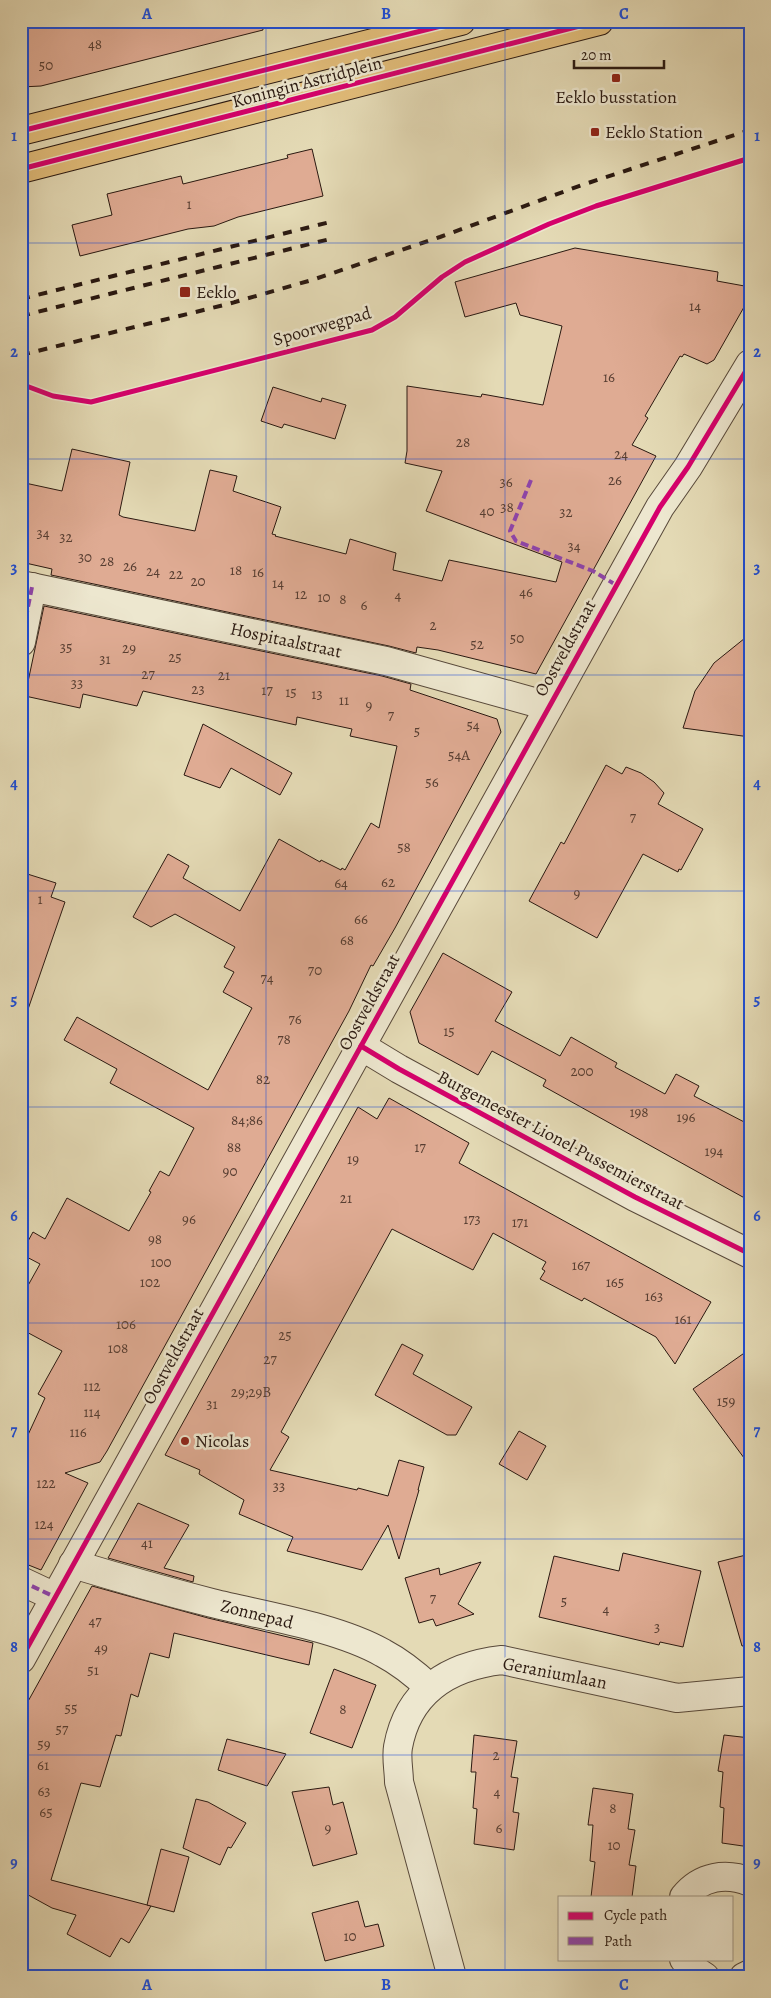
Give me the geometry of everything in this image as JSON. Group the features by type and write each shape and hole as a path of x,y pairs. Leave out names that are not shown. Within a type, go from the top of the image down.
{"main road":[{"name":"Koningin Astridplein","path":"21,132 461,21"},
{"name":"Koningin Astridplein","path":"21,169 599,21"}],"street":[{"name":"Oostveldstraat","path":"21,1658 660,507 688,467 750,364"},
{"name":"Hospitaalstraat","path":"27,586 386,661 548,706"},
{"path":"21,642 27,586"},
{"name":"Burgemeester Lionel Pussemierstraat","path":"361,1046 399,1069 635,1197 750,1254"},
{"name":"Zonnepad","path":"73,1564 163,1591 324,1630 352,1639 382,1652 407,1667 429,1687"},
{"path":"21,1581 55,1597"},
{"name":"Geraniumlaan","path":"452,1977 399,1782 398,1749 405,1719 429,1687 458,1670 481,1662 502,1660 677,1698 750,1691"},
{"path":"685,1896 691,1889 705,1880 721,1876 738,1877 750,1882"},
{"path":"685,1960 690,1967 705,1977"},
{"path":"744,1977 750,1974"}],"building":[{"path":"31,21 262,21 263,30 41,86 21,87 21,45"},
{"path":"312,149 323,196 238,217 214,226 188,229 80,256 72,225 112,215 107,194 181,176 183,184 288,158 287,155"},
{"path":"575,248 718,272 717,281 750,287 748,300 714,360 707,364 684,354 682,357 680,356 645,416 648,418 632,445 656,456 536,674 438,650 417,647 416,653 51,575 52,569 21,562 21,485 25,483 62,491 72,449 130,462 119,515 123,517 195,531 210,470 237,476 233,491 281,507 272,534 275,536 346,554 350,539 396,553 393,570 442,581 449,560 556,582 562,562 426,511 442,471 405,463 407,451 407,386 481,397 482,394 543,405 562,326 520,315 516,303 465,317 455,282"},
{"path":"273,387 321,402 322,398 346,405 335,439 284,424 282,428 261,421"},
{"path":"44,606 382,676 411,684 410,690 497,719 501,732 395,928 373,966 371,965 349,1011 107,1451 100,1462 65,1473 88,1483 41,1570 21,1562 21,1450 45,1398 38,1394 62,1351 21,1329 21,1298 40,1264 21,1254 33,1232 45,1239 67,1198 129,1231 151,1192 149,1191 160,1171 169,1176 194,1128 110,1083 117,1069 64,1040 77,1017 208,1090 252,1008 223,992 234,972 224,967 235,947 175,914 151,927 133,917 168,854 189,866 183,878 240,911 279,839 320,862 321,860 341,870 342,868 345,870 371,823 379,828 397,746 350,736 352,729 297,717 296,725 143,691 137,706 83,694 80,708 25,696"},
{"path":"750,634 750,737 683,728 695,691 714,663"},
{"path":"203,724 292,773 280,795 231,768 220,788 184,775"},
{"path":"606,765 622,774 626,767 641,773 654,782 664,793 658,804 703,829 681,870 679,869 678,872 643,854 597,938 529,901 561,842 564,844"},
{"path":"21,872 56,883 51,897 65,902 25,1018 21,1018"},
{"path":"443,953 512,992 495,1021 560,1056 571,1037 617,1063 615,1067 665,1094 676,1074 699,1086 694,1096 750,1125 750,1201 543,1086 546,1080 492,1051 478,1075 419,1043 410,1012"},
{"path":"389,1098 469,1143 459,1163 711,1302 675,1364 656,1337 584,1298 582,1301 540,1279 545,1271 542,1269 546,1262 493,1233 473,1270 392,1229 281,1432 289,1437 270,1470 388,1496 399,1460 424,1467 399,1559 388,1525 362,1570 287,1551 293,1537 239,1514 244,1500 199,1474 200,1470 165,1455 358,1107 377,1119"},
{"path":"402,1344 423,1355 413,1374 472,1407 456,1435 447,1435 375,1395"},
{"path":"750,1349 750,1466 693,1389"},
{"path":"519,1431 546,1446 527,1480 499,1464"},
{"path":"138,1503 189,1525 164,1568 194,1576 193,1582 108,1558"},
{"path":"623,1553 701,1571 683,1647 660,1642 659,1645 539,1617 554,1556 619,1571"},
{"path":"750,1554 750,1645 742,1646 718,1562"},
{"path":"481,1562 458,1604 474,1614 436,1626 433,1619 419,1623 405,1578 439,1568 440,1575"},
{"path":"92,1586 208,1618 313,1643 309,1665 174,1633 169,1658 150,1653 138,1697 131,1694 121,1736 116,1735 100,1787 81,1783 51,1880 151,1906 129,1943 121,1938 110,1957 67,1934 76,1915 52,1908 21,1891 21,1714"},
{"path":"334,1669 376,1685 352,1748 310,1733"},
{"path":"474,1735 517,1741 511,1777 518,1778 513,1812 519,1813 514,1850 474,1844 477,1809 473,1808 476,1772 471,1772"},
{"path":"724,1735 750,1738 750,1847 722,1843 724,1808 720,1807 723,1772 718,1771"},
{"path":"227,1739 286,1754 267,1786 218,1770"},
{"path":"329,1787 333,1805 343,1802 357,1854 313,1866 292,1792"},
{"path":"593,1788 633,1794 628,1829 635,1830 629,1865 636,1866 632,1896 591,1896 595,1862 590,1861 593,1825 588,1825"},
{"path":"196,1799 208,1802 246,1823 231,1848 228,1847 220,1865 183,1848"},
{"path":"161,1849 189,1857 174,1912 147,1905"},
{"path":"358,1901 365,1927 378,1924 384,1946 325,1961 312,1913"}],"railway":[{"path":"21,355 228,304 312,280 440,237 582,185 750,130"},
{"path":"21,299 330,222"},
{"path":"21,316 334,238"}],"marked path":[{"path":"531,480 510,531 516,541 593,571 616,585"},
{"path":"21,642 32,587"},
{"path":"21,1581 55,1597"}],"cycle path":[{"path":"21,131 461,21"},
{"path":"21,169 599,21"},
{"name":"Spoorwegpad","path":"21,384 53,396 91,402 372,330 395,317 442,277 465,262 549,224 596,206 750,158"},
{"path":"21,1659 660,507 688,467 750,364"},
{"path":"361,1046 399,1069 635,1197 750,1254"}],"place":[{"name":"Eeklo busstation","path":"616,78"},
{"name":"Eeklo Station","path":"595,132"},
{"name":"Eeklo","path":"185,292"},
{"name":"Nicolas","path":"185,1441"}]}
